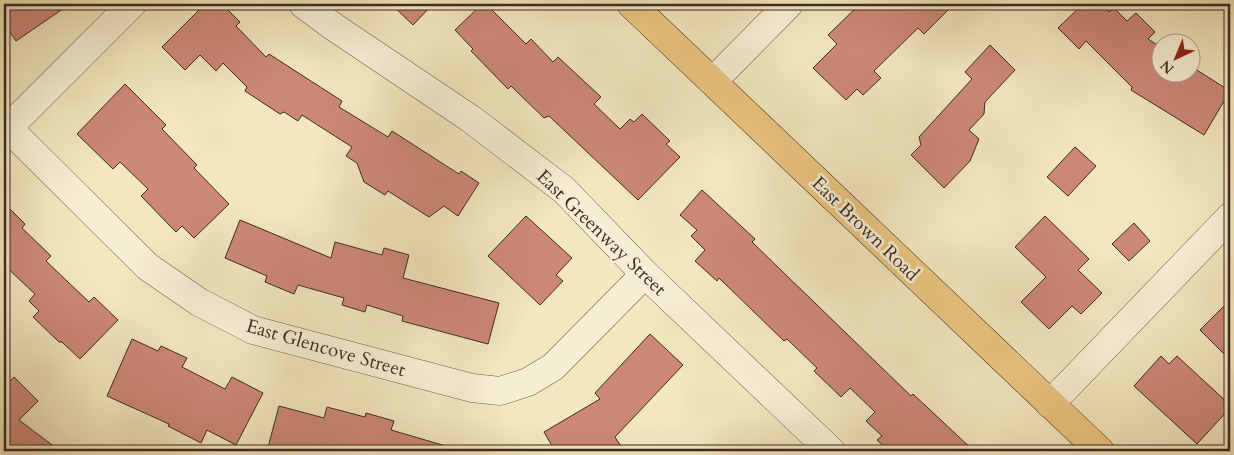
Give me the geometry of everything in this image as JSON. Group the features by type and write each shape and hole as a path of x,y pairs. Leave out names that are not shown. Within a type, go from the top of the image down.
{"main road":[{"name":"East Brown Road","path":"632,4 1100,451"}],"street":[{"path":"5,128 132,4"},
{"name":"East Greenway Street","path":"303,4 471,119 564,190 645,274 831,451"},
{"path":"713,81 789,4"},
{"name":"East Glencove Street","path":"5,128 148,266 199,302 253,330 472,388 500,392 528,382 553,366 645,274"},
{"path":"1050,404 1230,217"}],"building":[{"path":"4,4 70,4 16,41 4,23"},
{"path":"205,4 222,4 240,22 236,26 266,57 269,54 342,101 339,107 388,137 392,131 459,174 461,171 479,183 458,216 444,206 429,217 388,191 385,195 364,182 357,163 346,156 352,147 302,115 298,121 284,112 280,114 245,91 247,87 223,63 216,71 200,55 185,70 162,47"},
{"path":"391,4 433,4 413,25"},
{"path":"482,4 486,4 526,44 531,39 553,62 558,57 601,97 594,104 620,129 630,119 634,122 642,114 670,141 666,144 680,157 638,200 549,116 544,118 511,86 508,89 471,51 473,49 455,30"},
{"path":"860,4 954,4 924,34 918,28 874,71 881,78 863,95 857,89 846,100 813,68 837,44 828,35"},
{"path":"1083,4 1101,4 1109,12 1114,8 1127,21 1136,13 1155,32 1152,32 1148,39 1152,42 1152,82 1202,82 1202,73 1230,91 1204,135 1131,90 1132,87 1086,41 1079,49 1058,28"},
{"path":"990,45 1015,70 985,102 984,114 969,130 979,139 970,161 944,188 911,155 921,145 919,137 972,79 965,72"},
{"path":"125,84 166,125 162,129 197,165 194,168 229,204 194,238 182,226 176,232 141,196 148,189 120,162 113,169 77,134"},
{"path":"1075,147 1096,166 1068,196 1047,177"},
{"path":"702,190 755,239 752,242 911,396 913,394 974,451 889,451 877,440 882,436 866,421 875,412 850,388 841,397 814,371 817,368 787,339 784,341 719,278 717,281 695,261 705,250 691,236 697,230 680,215"},
{"path":"4,203 25,224 22,228 51,256 46,261 89,302 94,297 118,320 80,359 33,317 39,311 29,301 35,294 4,265"},
{"path":"526,216 572,258 556,275 563,281 540,305 488,256"},
{"path":"1045,216 1089,259 1078,270 1102,293 1081,314 1072,306 1049,329 1021,302 1046,277 1015,247"},
{"path":"240,220 331,258 335,242 382,255 384,248 409,255 403,278 499,303 488,344 402,321 403,316 367,305 365,312 342,305 344,298 298,285 294,294 265,282 267,276 225,258"},
{"path":"1134,223 1150,241 1129,261 1112,244"},
{"path":"1230,300 1230,360 1200,330"},
{"path":"650,334 683,365 615,437 624,451 555,451 544,432 600,399 595,393"},
{"path":"132,339 158,351 161,346 187,358 182,367 225,389 232,377 263,393 236,445 207,430 201,443 168,426 169,424 107,396"},
{"path":"1161,356 1169,364 1177,356 1230,405 1230,408 1197,444 1134,386"},
{"path":"14,377 38,401 19,420 60,451 4,451 4,387"},
{"path":"279,406 324,418 327,407 365,417 366,413 394,421 391,430 446,446 445,451 267,451"}]}
